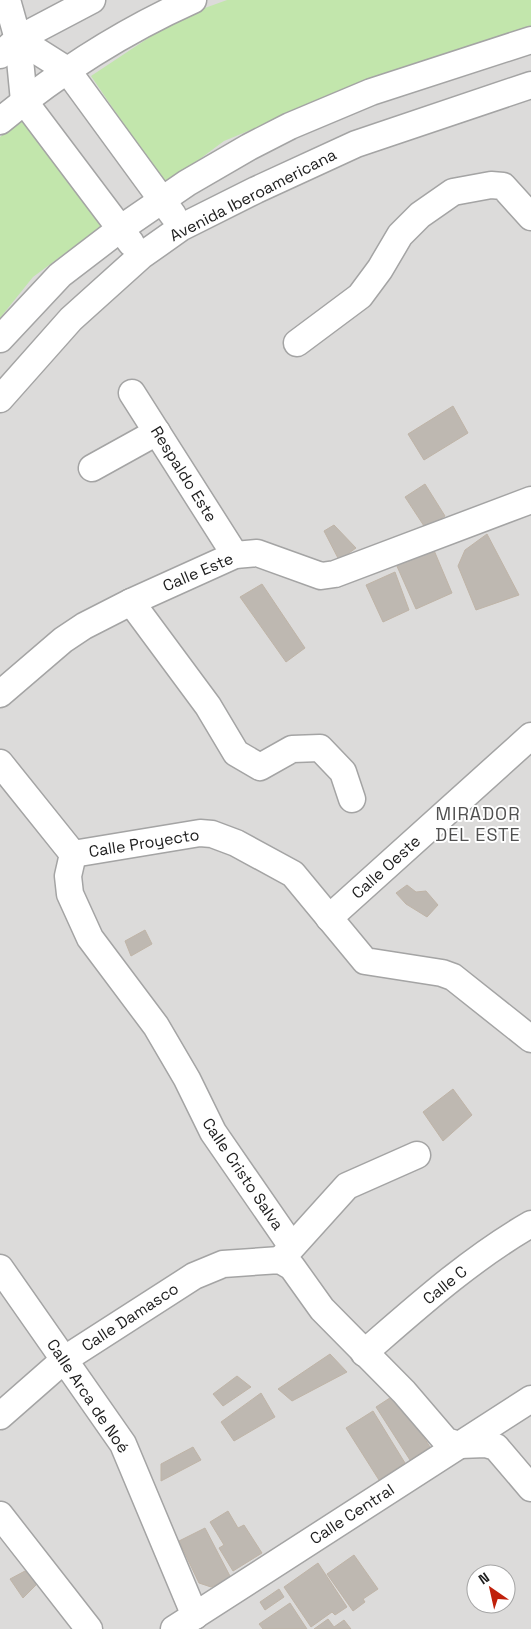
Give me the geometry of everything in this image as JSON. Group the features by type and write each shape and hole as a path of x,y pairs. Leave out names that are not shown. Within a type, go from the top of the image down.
{"street":[{"path":"7,0 9,47 24,101 141,256"},
{"path":"9,47 92,0"},
{"path":"0,120 67,70 166,12 193,0"},
{"path":"0,339 60,275 120,229 187,183 249,147 332,107 531,40"},
{"path":"9,47 67,70 182,227"},
{"name":"Avenida Iberoamericana","path":"0,399 71,319 141,256 182,227 256,190 356,144 531,85"},
{"path":"297,342 360,296 400,235 420,215 451,193 492,185 503,186 531,217"},
{"name":"Respaldo Este","path":"132,393 235,555"},
{"path":"92,468 157,432"},
{"name":"Calle Este","path":"0,694 63,640 84,626 131,602 235,555 258,553 320,576 335,574 531,500"},
{"path":"131,602 208,706 236,753 260,767 292,749 320,748 343,772 352,799"},
{"name":"Calle Oeste","path":"329,918 531,736"},
{"path":"0,763 73,854"},
{"name":"Calle Proyecto","path":"73,854 200,833 212,834 236,843 293,874 366,960 442,973 453,977 531,1039"},
{"name":"Calle Cristo Salva","path":"73,854 68,876 70,894 90,938 156,1026 188,1079 209,1125 286,1253 292,1267 322,1309 404,1392 446,1442 460,1445"},
{"path":"286,1253 347,1186 417,1155"},
{"name":"Calle C","path":"364,1353 442,1286 481,1257 531,1224"},
{"name":"Calle Damasco","path":"0,1416 65,1359 204,1271 234,1262 286,1253"},
{"name":"Calle Arca de Noé","path":"0,1268 117,1434 128,1454 184,1622"},
{"name":"Calle Central","path":"184,1622 531,1399"},
{"path":"460,1445 486,1444 496,1447 531,1488"},
{"path":"0,1515 89,1629"}],"shaded area":[{"path":"0,0 531,0 531,1629 0,1629"}],"green space":[{"path":"227,0 531,0 531,27 409,65 224,141 165,185 91,76 180,17"},
{"path":"23,118 103,225 33,277 0,318 0,137"}],"building":[{"path":"453,406 468,433 424,460 408,434"},
{"path":"425,484 445,516 426,529 405,497"},
{"path":"334,525 356,548 339,560 324,531"},
{"path":"487,534 519,595 476,610 458,566 465,550"},
{"path":"433,548 452,593 416,609 396,564"},
{"path":"395,572 409,610 383,622 366,585"},
{"path":"262,584 305,648 286,662 240,597"},
{"path":"407,885 416,892 426,891 438,905 427,917 406,904 396,893"},
{"path":"145,930 152,944 131,956 125,941"},
{"path":"453,1089 472,1115 443,1141 423,1112"},
{"path":"330,1354 347,1372 292,1401 278,1389"},
{"path":"237,1376 251,1387 223,1406 213,1394"},
{"path":"261,1393 275,1417 234,1441 221,1422"},
{"path":"396,1394 430,1447 410,1460 376,1407"},
{"path":"373,1411 405,1463 379,1480 346,1428"},
{"path":"193,1447 201,1460 161,1481 161,1464"},
{"path":"228,1511 238,1528 244,1525 262,1553 233,1571 219,1548 224,1545 210,1522"},
{"path":"205,1528 231,1578 211,1587 199,1583 179,1541"},
{"path":"354,1555 378,1589 363,1599 365,1602 353,1611 327,1574"},
{"path":"318,1563 347,1607 335,1615 332,1612 311,1627 284,1587"},
{"path":"25,1571 37,1584 23,1598 10,1579"},
{"path":"279,1589 284,1597 265,1610 260,1602"},
{"path":"290,1603 307,1629 263,1629 259,1624"},
{"path":"328,1619 334,1627 344,1620 351,1629 314,1629"}],"district":[{"name":"MIRADOR DEL ESTE","path":"478,823"}]}
